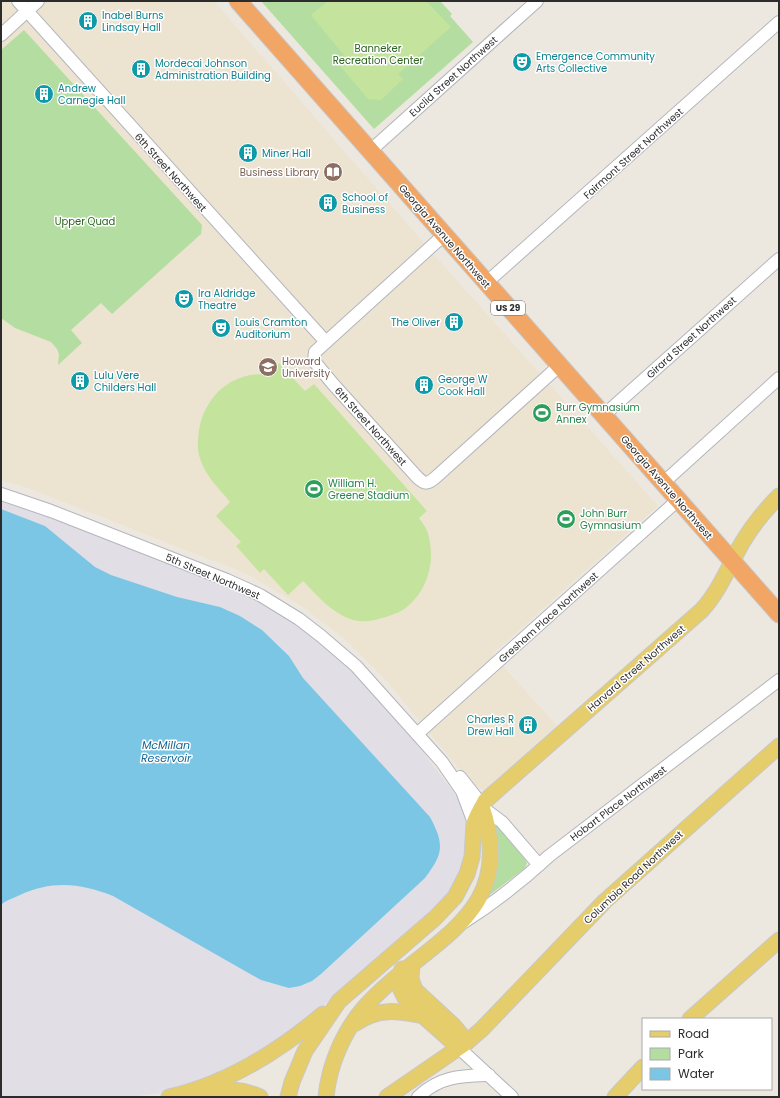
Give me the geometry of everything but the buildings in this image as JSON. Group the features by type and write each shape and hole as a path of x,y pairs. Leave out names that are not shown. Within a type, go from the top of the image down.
{"highway":[{"name":"Georgia Avenue Northwest","path":"238,1 779,614"}],"main road":[{"name":"Harvard Street Northwest","path":"474,827 482,807 491,795 699,613 715,593 749,533 762,515 779,496"},
{"name":"Columbia Road Northwest","path":"387,1097 462,1045 482,1029 617,889 779,746"},
{"name":"Hobart Place Northwest","path":"326,1097 329,1078 336,1057 349,1029 357,1017 374,997 458,926 471,912 478,900 489,870 491,857 490,843 482,807"},
{"path":"462,1045 408,1002 403,994 400,983 400,975 408,958 457,914 466,903 474,889 481,871 482,857 474,827"},
{"path":"169,1097 197,1089 232,1075 264,1058 292,1039 339,1001 449,904 460,889 467,874 472,857 474,827"},
{"path":"691,1018 779,940"},
{"path":"412,965 411,979 415,990 454,1026 462,1045"},
{"path":"288,1097 294,1076 305,1052 339,1001"},
{"path":"349,1029 368,1016 383,1012 399,1012 424,1016"},
{"path":"615,1097 642,1068"},
{"path":"197,1089 235,1090 260,1097"}],"street":[{"name":"6th Street Northwest","path":"18,1 326,342 315,352 314,361 422,483 426,484 430,482 559,366"},
{"path":"1,35 38,1"},
{"name":"Euclid Street Northwest","path":"370,151 537,1"},
{"name":"Fairmont Street Northwest","path":"486,283 779,22"},
{"path":"326,342 444,234"},
{"name":"Girard Street Northwest","path":"604,416 779,259"},
{"path":"663,483 779,378"},
{"name":"5th Street Northwest","path":"1,494 51,511 239,585 274,603 311,627 345,656 368,679 442,762 462,791 474,827"},
{"name":"Gresham Place Northwest","path":"417,734 678,500"},
{"name":"Hobart Place Northwest","path":"458,926 476,914 549,856 779,680"},
{"name":"5th Street Northwest","path":"442,762 461,778 482,807 502,822 539,865"},
{"path":"462,1045 489,1075 512,1097"},
{"path":"418,1097 434,1085 448,1079 489,1075"}],"shaded area":[{"name":"Howard University","path":"1,1 214,1 435,256 658,506 492,654 557,726 484,791 469,781 386,680 344,638 300,605 247,574 28,488 1,480"},
{"name":"McMillan Reservoir","path":"1,494 239,585 299,619 356,666 453,791 461,805 467,826 468,843 463,866 446,899 317,1011 287,1035 197,1089 128,1097 1,1097"}],"green space":[{"name":"Banneker Recreation Center","path":"261,1 440,1 452,14 450,16 473,42 374,129"},
{"path":"328,1 426,1 451,27 398,74 403,79 381,100 368,99 336,61 344,55 311,15"},
{"name":"Upper Quad","path":"24,30 202,225 201,234 112,314 101,303 71,330 82,343 58,365 59,354 51,342 15,328 1,318 1,50"},
{"name":"William H. Greene Stadium","path":"279,363 305,391 314,384 427,511 419,518 429,535 431,552 430,569 420,593 406,608 401,611 374,620 353,620 331,609 303,581 288,595 264,569 260,573 236,546 241,542 216,516 230,502 204,469 201,462 198,452 198,442 202,418 207,407 222,388 242,377 254,374 267,374"},
{"path":"496,824 503,830 505,836 527,863 525,868 491,894 498,863"}],"water":[{"name":"McMillan Reservoir","path":"1,509 45,526 95,567 111,575 177,597 220,607 240,616 262,630 289,656 303,678 430,817 440,842 438,856 431,870 425,878 312,981 300,986 289,988 261,980 113,896 89,888 66,885 44,887 32,890 8,900 1,905"}],"place":[{"name":"Inabel Burns Lindsay Hall","path":"88,21"},
{"name":"Emergence Community Arts Collective","path":"522,62"},
{"name":"Mordecai Johnson Administration Building","path":"141,69"},
{"name":"Andrew Carnegie Hall","path":"44,94"},
{"name":"Miner Hall","path":"248,153"},
{"name":"Business Library","path":"333,172"},
{"name":"School of Business","path":"328,203"},
{"name":"Ira Aldridge Theatre","path":"184,299"},
{"name":"The Oliver","path":"454,322"},
{"name":"Louis Cramton Auditorium","path":"221,328"},
{"name":"Howard University","path":"268,367"},
{"name":"Lulu Vere Childers Hall","path":"80,381"},
{"name":"George W Cook Hall","path":"424,385"},
{"name":"Burr Gymnasium Annex","path":"542,413"},
{"name":"William H. Greene Stadium","path":"314,489"},
{"name":"John Burr Gymnasium","path":"566,519"},
{"name":"Charles R Drew Hall","path":"528,725"}]}
